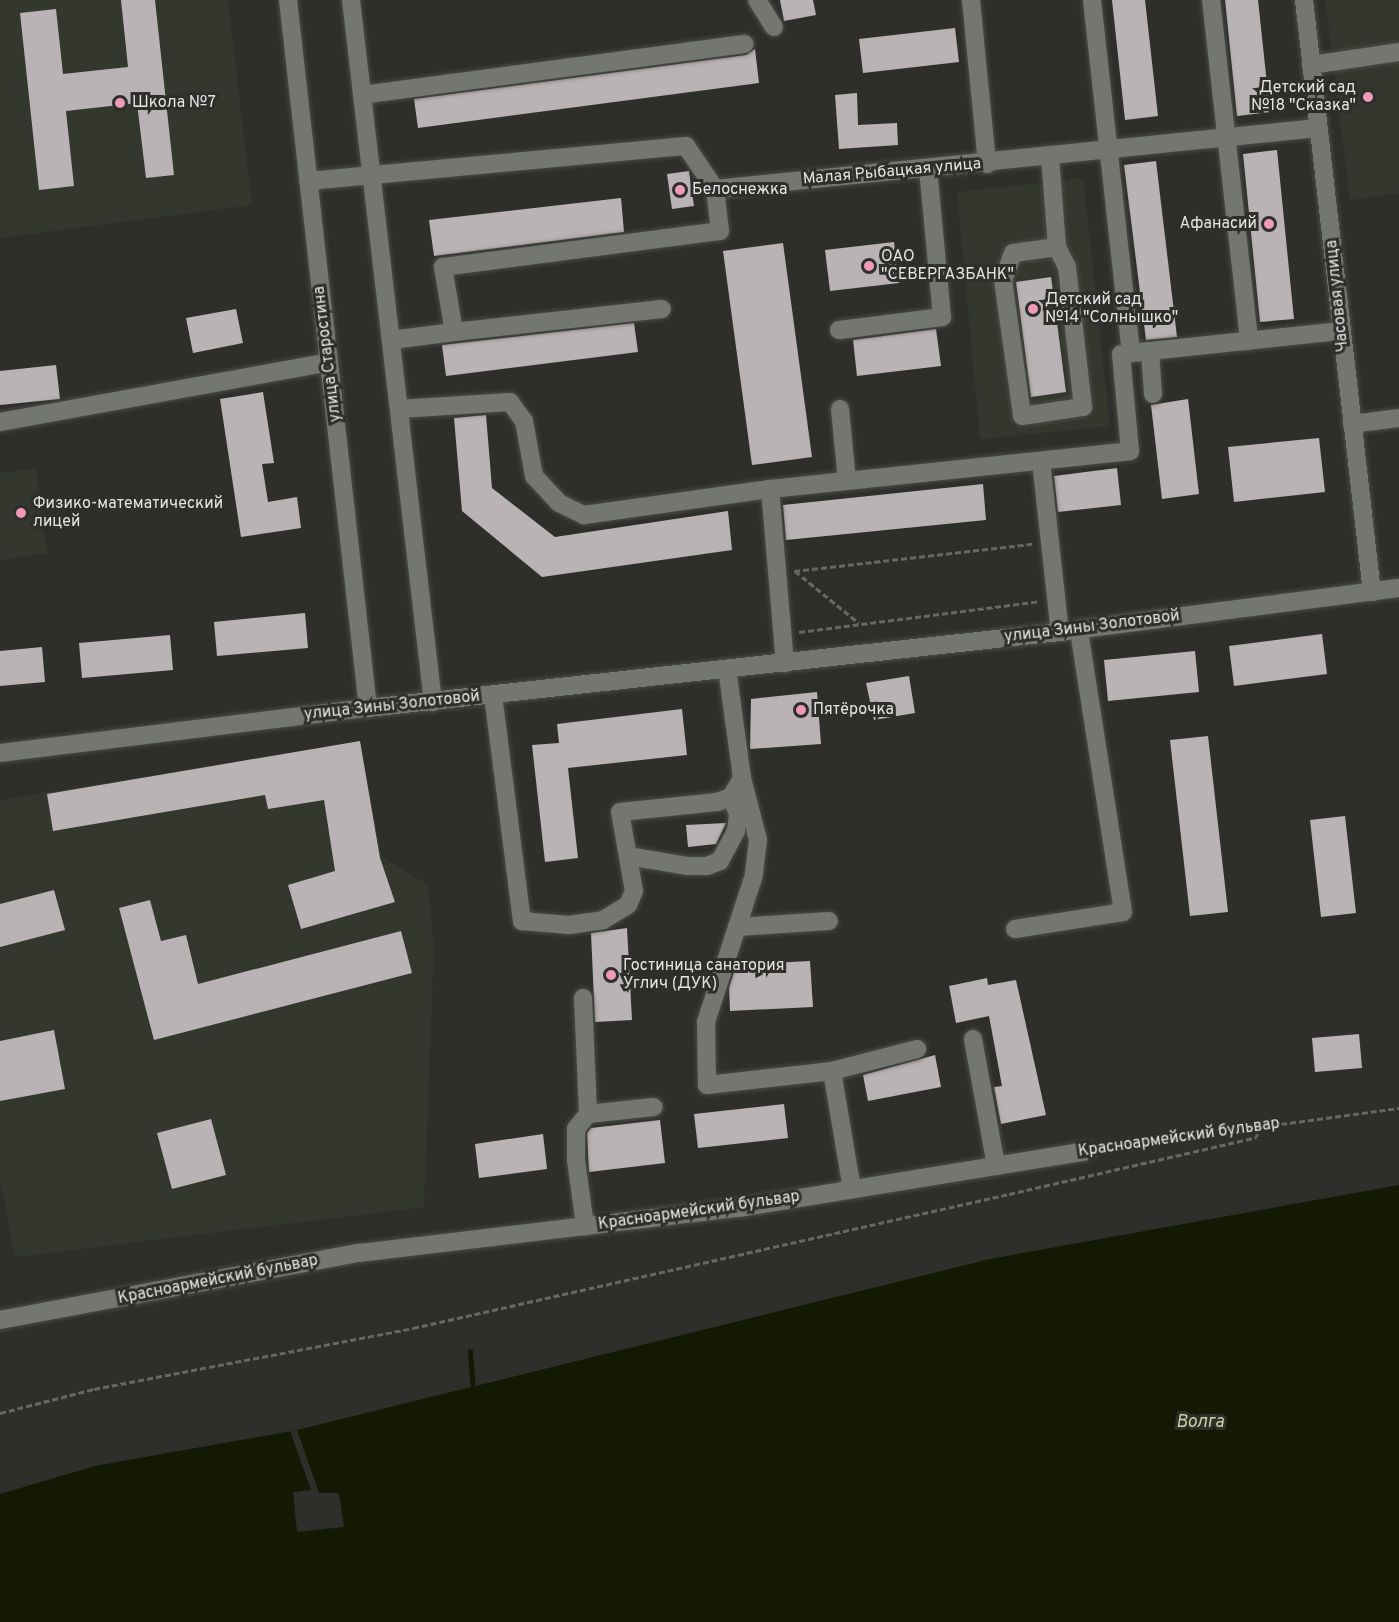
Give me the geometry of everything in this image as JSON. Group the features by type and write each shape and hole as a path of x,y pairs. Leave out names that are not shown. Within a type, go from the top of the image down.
{"street":[{"name":"улица Старостина","path":"288,0 368,708"},
{"path":"351,0 433,702"},
{"path":"757,0 774,27"},
{"path":"970,0 987,164"},
{"path":"1092,0 1106,150 1131,353"},
{"path":"1211,0 1249,341"},
{"name":"Часовая улица","path":"1304,0 1372,592"},
{"path":"362,95 745,44"},
{"path":"1311,65 1399,52"},
{"name":"Малая Рыбацкая улица","path":"715,189 928,170 1318,128"},
{"path":"308,181 686,146 715,189 720,231 443,267 454,332"},
{"path":"1050,156 1057,247 1067,267 1083,408 1022,417 1003,280 1013,253 1057,247"},
{"path":"839,330 942,317 928,170"},
{"path":"391,340 662,309"},
{"path":"399,408 510,402 524,421 534,476 559,503 584,515 770,489 1130,451 1121,354 1342,331"},
{"path":"1150,351 1154,394"},
{"path":"0,422 329,362"},
{"path":"840,409 847,480"},
{"path":"1352,424 1399,418"},
{"path":"1041,461 1060,632"},
{"path":"770,489 786,572 783,634 785,663"},
{"name":"улица Зины Золотовой","path":"0,753 368,708 1079,630 1399,588"},
{"path":"1015,929 1123,912 1079,630"},
{"path":"728,669 742,778 758,840 754,875 706,1022 707,1085 832,1071 917,1049"},
{"path":"493,695 522,921 569,925 603,920 617,914 628,905 634,891 620,812 717,802 731,797 742,778"},
{"path":"628,855 688,867 706,866 720,861 736,831 738,814 731,797"},
{"path":"737,927 829,921"},
{"path":"583,998 588,1114 576,1129 576,1160 585,1226"},
{"path":"973,1039 996,1166"},
{"path":"832,1071 852,1189"},
{"path":"588,1114 654,1107"},
{"name":"Красноармейский бульвар","path":"0,1320 359,1253 585,1226 852,1189 1087,1151"}],"path":[{"path":"786,572 1050,542"},
{"path":"786,572 861,624"},
{"path":"783,634 1056,599"},
{"name":"Красноармейский бульвар","path":"1087,1151 1399,1108"},
{"path":"0,1413 94,1389 413,1328 1020,1192 1257,1137 1257,1128"}],"shaded area":[{"name":"Школа №7","path":"0,0 228,0 252,205 0,238"},
{"name":"Детский сад №18 \"Сказка\"","path":"1325,0 1399,0 1399,193 1350,200"},
{"name":"Детский сад №14 \"Солнышко\"","path":"1083,178 1110,426 980,439 957,192"},
{"name":"Физико-математический лицей","path":"36,468 47,553 0,560 0,473"},
{"path":"360,741 382,857 428,885 434,947 424,1207 15,1257 0,1178 0,800"}],"water":[{"name":"Волга","path":"1399,1185 1399,1622 0,1622 0,1494 95,1466 297,1430 990,1259"}],"pier":[{"path":"297,1430 319,1493 339,1493 344,1527 297,1532 293,1492 311,1490 290,1431"}],"building":[{"path":"121,0 155,0 174,175 146,178 137,103 66,111 74,186 39,190 20,13 56,9 63,74 128,67"},
{"path":"780,0 813,0 816,15 784,21"},
{"path":"1112,0 1145,0 1158,116 1125,120"},
{"path":"1225,0 1258,0 1270,112 1237,116"},
{"path":"955,28 959,62 863,73 859,39"},
{"path":"755,49 759,83 418,128 414,99 746,55"},
{"path":"857,93 858,125 897,123 898,145 839,149 835,95"},
{"path":"1277,150 1294,319 1260,322 1243,154"},
{"path":"1156,161 1177,337 1146,340 1124,165"},
{"name":"Белоснежка","path":"689,171 694,206 672,209 667,174"},
{"path":"621,198 624,232 434,256 429,220"},
{"path":"894,242 899,283 830,291 825,250"},
{"path":"783,243 812,457 752,465 723,251"},
{"path":"1051,277 1066,392 1031,397 1016,282"},
{"path":"236,309 243,343 193,353 186,318"},
{"path":"634,323 638,352 446,376 442,345"},
{"path":"936,329 941,366 857,376 853,340"},
{"path":"56,365 60,399 0,405 0,371"},
{"path":"263,392 274,463 262,464 268,502 297,497 301,528 241,537 220,399"},
{"path":"1188,399 1199,494 1162,499 1151,405"},
{"path":"486,415 492,488 555,537 728,511 732,550 542,577 462,511 454,418"},
{"path":"1319,438 1325,492 1234,502 1228,447"},
{"path":"1117,468 1121,505 1058,512 1054,476"},
{"path":"983,484 986,520 786,540 783,505"},
{"path":"305,613 308,648 217,656 214,622"},
{"path":"1322,634 1327,674 1234,686 1229,646"},
{"path":"170,635 173,670 82,678 79,643"},
{"path":"42,647 45,682 0,686 0,651"},
{"path":"1195,651 1199,692 1108,701 1104,660"},
{"path":"909,676 915,713 874,720 866,683"},
{"path":"817,692 821,744 750,749 751,699"},
{"path":"682,709 687,755 568,768 578,858 545,862 532,745 559,743 557,724"},
{"path":"1208,736 1228,912 1190,916 1170,740"},
{"path":"360,741 380,858 395,902 301,929 288,885 335,871 324,800 268,809 265,795 53,831 47,794"},
{"path":"1345,816 1356,913 1321,917 1310,820"},
{"path":"726,823 716,844 688,847 686,825"},
{"path":"54,890 65,930 0,947 0,904"},
{"path":"150,900 161,941 186,935 198,984 401,931 412,973 154,1040 119,908"},
{"name":"Гостиница санатория Углич (ДУК)","path":"627,928 632,1020 595,1022 591,933"},
{"path":"810,961 813,1007 730,1011 729,988 736,965"},
{"path":"987,978 988,985 1016,980 1046,1115 1001,1124 994,1087 1002,1086 989,1016 956,1023 949,986"},
{"path":"54,1030 65,1089 0,1101 0,1041"},
{"path":"1359,1034 1362,1068 1315,1072 1312,1038"},
{"path":"935,1055 941,1087 868,1101 863,1075"},
{"path":"784,1104 788,1138 698,1148 694,1114"},
{"path":"211,1119 226,1175 172,1189 157,1133"},
{"path":"660,1120 665,1163 589,1172 587,1133 591,1128"},
{"path":"543,1134 547,1169 479,1178 475,1144"}],"waterway":[{"path":"470,1351 473,1392"}],"place":[{"name":"Детский сад №18 \"Сказка\"","path":"1368,97"},
{"name":"Школа №7","path":"120,103"},
{"name":"Белоснежка","path":"680,190"},
{"name":"Афанасий","path":"1269,224"},
{"name":"ОАО \"СЕВЕРГАЗБАНК\"","path":"869,266"},
{"name":"Детский сад №14 \"Солнышко\"","path":"1033,309"},
{"name":"Физико-математический лицей","path":"21,513"},
{"name":"Пятёрочка","path":"801,710"},
{"name":"Гостиница санатория Углич (ДУК)","path":"611,975"}]}
